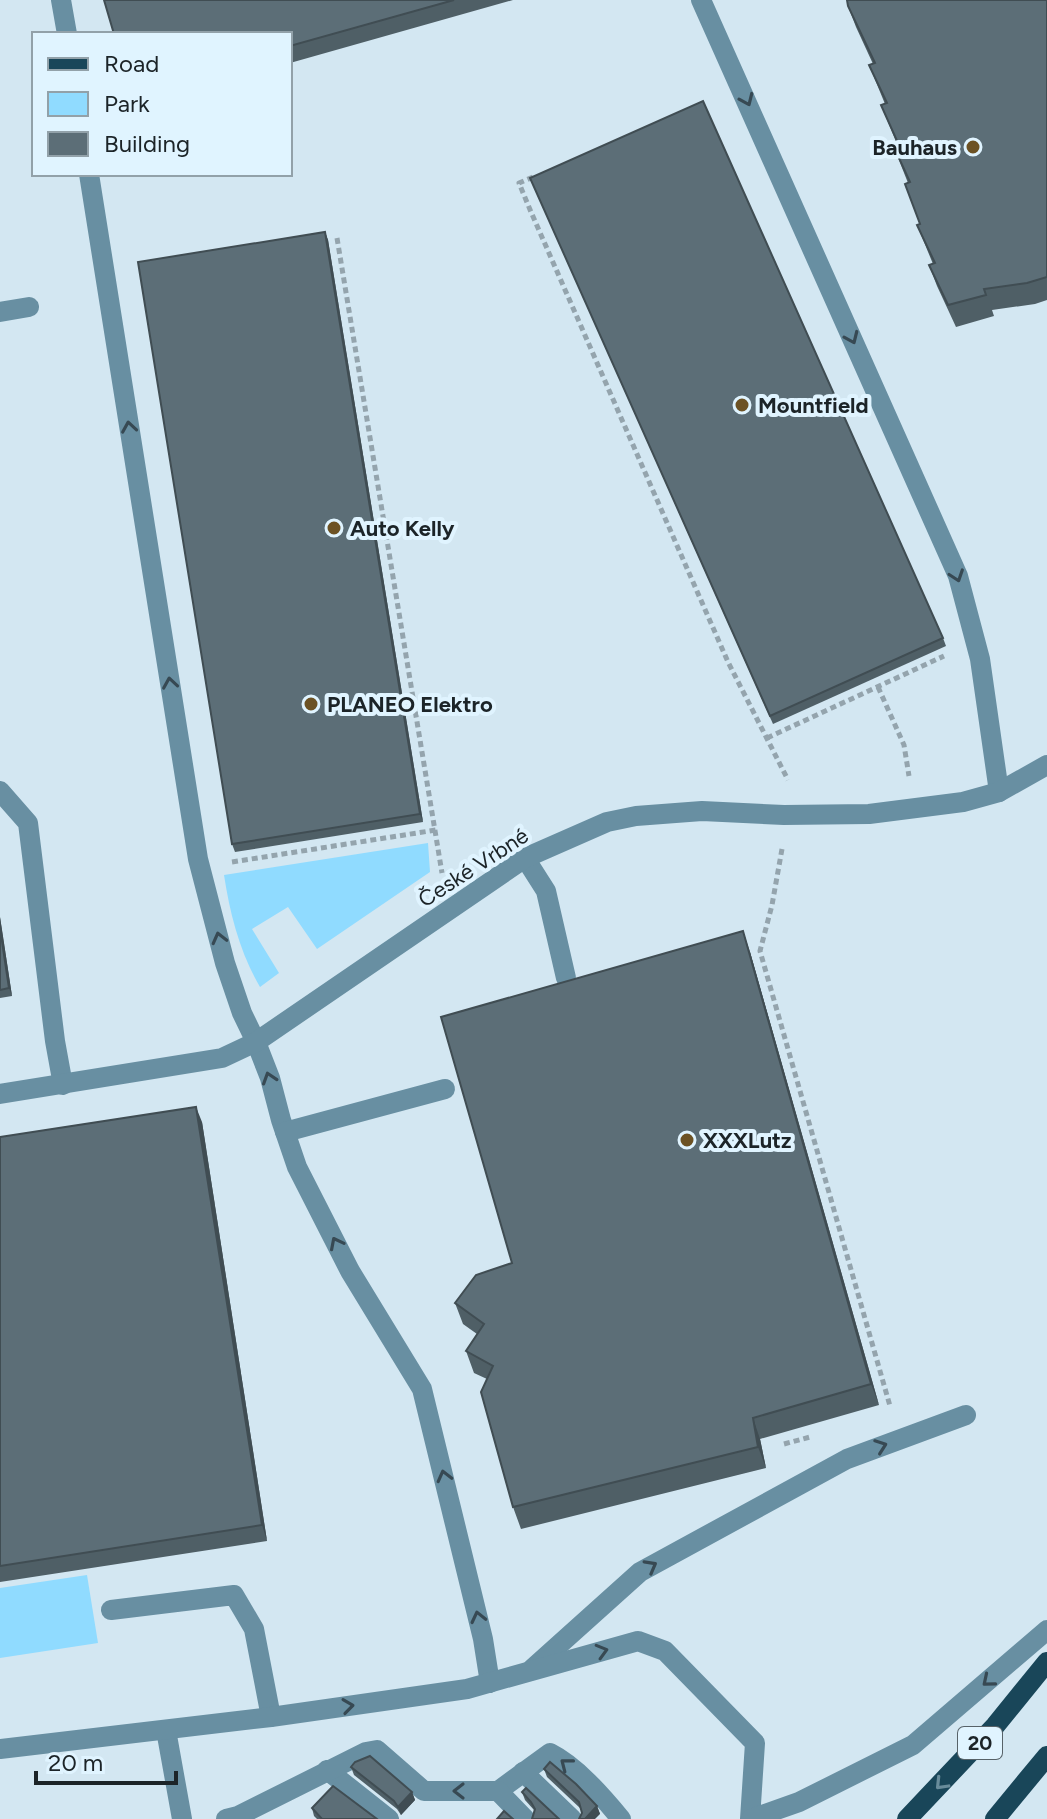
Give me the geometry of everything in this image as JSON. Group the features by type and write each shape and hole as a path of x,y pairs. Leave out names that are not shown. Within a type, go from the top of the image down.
{"main road":[{"name":"20","path":"907,1819 995,1726 1047,1662"},
{"name":"20","path":"995,1819 1047,1756"}],"street":[{"path":"61,0 67,32"},
{"path":"701,0 958,576 980,659 999,792"},
{"path":"89,176 201,869 225,963 270,1078 297,1167 350,1271 422,1389 483,1639 490,1683"},
{"path":"0,312 29,307"},
{"name":"České Vrbné","path":"0,1094 222,1058 256,1042 525,858 607,822 636,816 702,811 784,815 869,814 963,802 999,792 1047,765"},
{"path":"0,791 28,823 63,1085"},
{"path":"525,858 546,891 566,978"},
{"path":"285,1132 445,1089"},
{"path":"529,1672 640,1572 847,1459 966,1415"},
{"path":"111,1610 234,1595 254,1629 271,1717"},
{"path":"0,1749 271,1717 467,1689 638,1641 665,1651 755,1743 750,1819 799,1802 913,1745 1047,1630"},
{"path":"166,1730 182,1819"},
{"path":"226,1819 238,1816 366,1752 377,1750 424,1791 498,1791 550,1753 563,1760 621,1819"},
{"path":"327,1770 389,1819"},
{"path":"523,1772 572,1819"},
{"path":"498,1791 525,1819"}],"path":[{"path":"546,171 519,183 728,662 790,783 786,791"},
{"path":"337,238 442,873"},
{"path":"767,738 956,651"},
{"path":"878,687 904,745 909,779"},
{"path":"201,869 436,830"},
{"path":"783,843 760,951 893,1415"},
{"path":"784,1444 812,1437"}],"green space":[{"path":"428,843 430,872 317,949 288,907 252,929 279,973 260,987 237,933 224,875"},
{"path":"87,1575 98,1643 0,1658 0,1588"}],"building":[{"path":"104,0 454,0 292,45 292,32 113,32"},
{"name":"Bauhaus","path":"847,0 1047,0 1047,277 984,289 986,295 948,305 929,265 935,263 917,225 920,224 905,184 910,182 893,145 898,143 881,105 887,103 869,65 875,63"},
{"path":"703,101 943,638 770,716 530,178"},
{"path":"325,232 420,814 232,844 138,262"},
{"path":"0,928 9,988 0,990"},
{"path":"743,931 871,1384 753,1418 758,1447 513,1507 481,1392 493,1366 466,1351 484,1324 455,1303 476,1275 512,1263 441,1017"},
{"path":"196,1107 262,1525 0,1566 0,1137"},
{"path":"370,1756 412,1792 398,1807 351,1767"},
{"path":"550,1762 597,1806 585,1819 579,1819 582,1813 579,1802 544,1769"},
{"path":"333,1786 377,1819 322,1819 312,1808"},
{"path":"526,1788 559,1819 532,1819 535,1809 522,1792"},
{"path":"504,1811 513,1819 497,1819"}],"place":[{"name":"Bauhaus","path":"973,147"},
{"name":"Mountfield","path":"742,405"},
{"name":"Auto Kelly","path":"334,528"},
{"name":"PLANEO Elektro","path":"311,704"},
{"name":"XXXLutz","path":"687,1140"}]}
